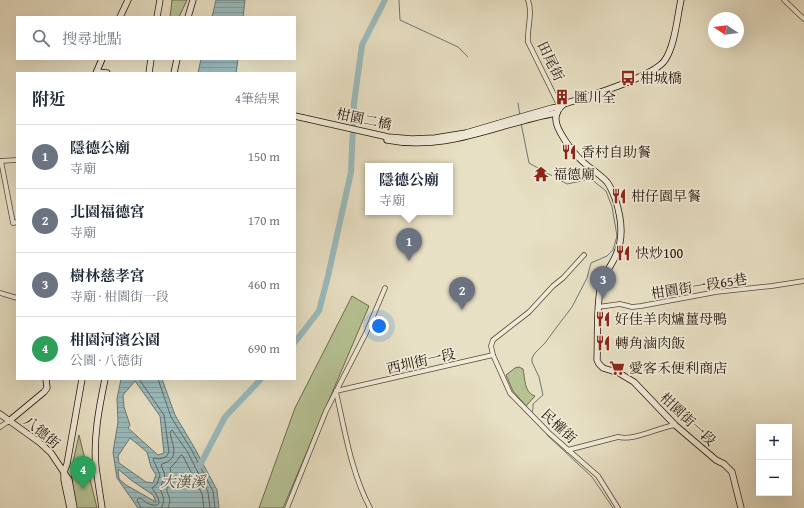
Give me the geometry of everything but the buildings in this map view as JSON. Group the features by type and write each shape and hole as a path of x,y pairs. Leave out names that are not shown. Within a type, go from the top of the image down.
{"street":[{"path":"120,16 128,0"},
{"path":"158,16 160,0"},
{"path":"188,16 193,0"},
{"name":"田尾街","path":"528,0 531,8 528,42 560,107"},
{"path":"428,141 466,134 517,118 560,107 564,104 644,75 659,66 664,61 670,49 681,0"},
{"path":"784,0 804,19"},
{"path":"97,72 102,60"},
{"path":"149,72 151,60"},
{"path":"174,72 177,60"},
{"path":"428,141 461,139 540,116 557,113 560,107"},
{"name":"柑園街一段","path":"557,113 557,125 566,142 579,158 607,182 615,200 621,230 620,246 602,282 598,307 599,364 603,368 619,373 634,382 675,425 732,472 741,508"},
{"name":"柑園二橋","path":"296,116 388,136 428,141"},
{"name":"柑園二橋","path":"296,120 397,142 428,141"},
{"path":"16,160 0,161 13,223 16,222"},
{"path":"493,355 491,346 493,340 529,312 553,286 564,278 584,255"},
{"name":"柑園街一段65巷","path":"598,307 620,304 632,307 641,306 716,292 804,281"},
{"path":"287,508 326,411 366,333 385,288"},
{"path":"0,294 16,298"},
{"name":"西圳街一段","path":"336,391 493,355"},
{"name":"民權街","path":"493,355 510,393 549,433 598,476 618,508"},
{"name":"八德街","path":"46,380 47,388 44,392 9,421 39,442 51,453 69,480 73,508"},
{"path":"64,472 67,464 82,380"},
{"path":"102,508 96,468 96,450 100,406 105,380"},
{"path":"336,391 354,467 363,495 370,508"},
{"path":"0,414 9,421 0,428"},
{"path":"568,450 618,437 626,439 665,426 675,425"}],"green space":[{"path":"172,0 187,0 179,16 170,16"},
{"path":"352,296 369,306 283,508 259,508 295,408"},
{"path":"519,367 523,369 527,389 535,396 526,406 513,391 506,375 515,368"},
{"path":"79,435 97,508 75,508 71,471"}],"water":[{"path":"216,0 245,0 243,16 212,16"},
{"path":"201,60 238,60 236,72 198,72"},
{"name":"大漢溪","path":"121,380 162,380 175,415 217,490 219,508 138,508 117,478 113,452 118,422 117,399","holes":["135,381 160,416 164,453 158,455 128,428 130,425 124,407 123,395","130,438 147,452 151,467 156,475 153,483 146,482 119,463 118,456","118,469 153,495 156,502 126,485 119,479"]}],"waterway":[{"path":"296,341 319,311 351,172 354,103 362,45 385,0"},
{"path":"399,0 400,20 458,47 468,57"},
{"path":"518,103 520,116"},
{"path":"521,123 529,163 567,184 591,179 606,191 612,207 617,236 613,250 607,256 591,263 587,278 572,307 532,358 532,362 539,377 543,395 533,404 532,412"},
{"path":"199,467 225,417 260,380"},
{"path":"547,435 592,477 613,508"}],"place":[{"name":"柑城橋","path":"628,78"},
{"name":"匯川全","path":"562,97"},
{"name":"香村自助餐","path":"569,152"},
{"name":"福德廟","path":"541,174"},
{"name":"柑仔園早餐","path":"619,196"},
{"name":"快炒100","path":"623,253"},
{"name":"隱德公廟","path":"409,261"},
{"name":"樹林慈孝宮","path":"603,299"},
{"name":"北園福德宮","path":"462,310"},
{"name":"好佳羊肉爐薑母鴨","path":"603,319"},
{"name":"轉角滷肉飯","path":"603,343"},
{"name":"愛客禾便利商店","path":"617,368"},
{"name":"柑園河濱公園","path":"83,489"}]}
